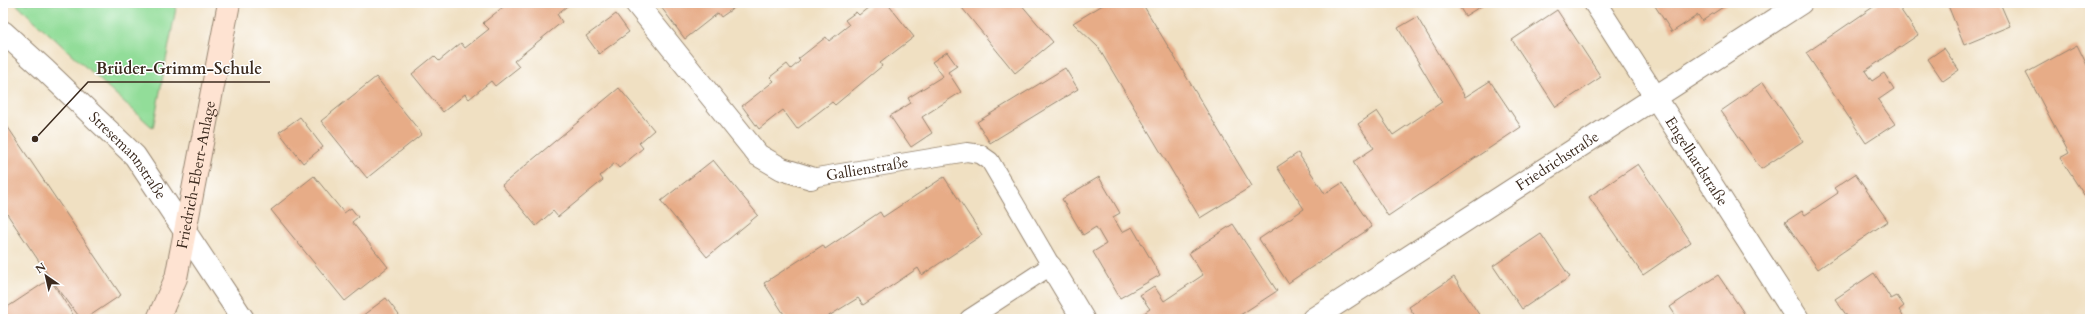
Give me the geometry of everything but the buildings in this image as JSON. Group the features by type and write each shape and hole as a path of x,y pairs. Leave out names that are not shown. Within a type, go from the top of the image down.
{"main road":[{"name":"Friedrich-Ebert-Anlage","path":"158,319 176,278 229,3"}],"street":[{"name":"Gallienstraße","path":"636,3 758,155 782,169 811,178"},
{"name":"Engelhardstraße","path":"1595,3 1798,319"},
{"name":"Friedrichstraße","path":"1313,319 1801,3"},
{"name":"Stresemannstraße","path":"3,32 135,156 243,319"},
{"name":"Gallienstraße","path":"1054,270 1083,319"}],"lane":[{"name":"Gallienstraße","path":"811,178 967,152 980,154 990,161 1054,270"},
{"path":"969,319 1054,270"}],"green space":[{"path":"15,3 177,3 153,128"}],"place":[{"name":"Brüder-Grimm-Schule","path":"35,139"}]}
